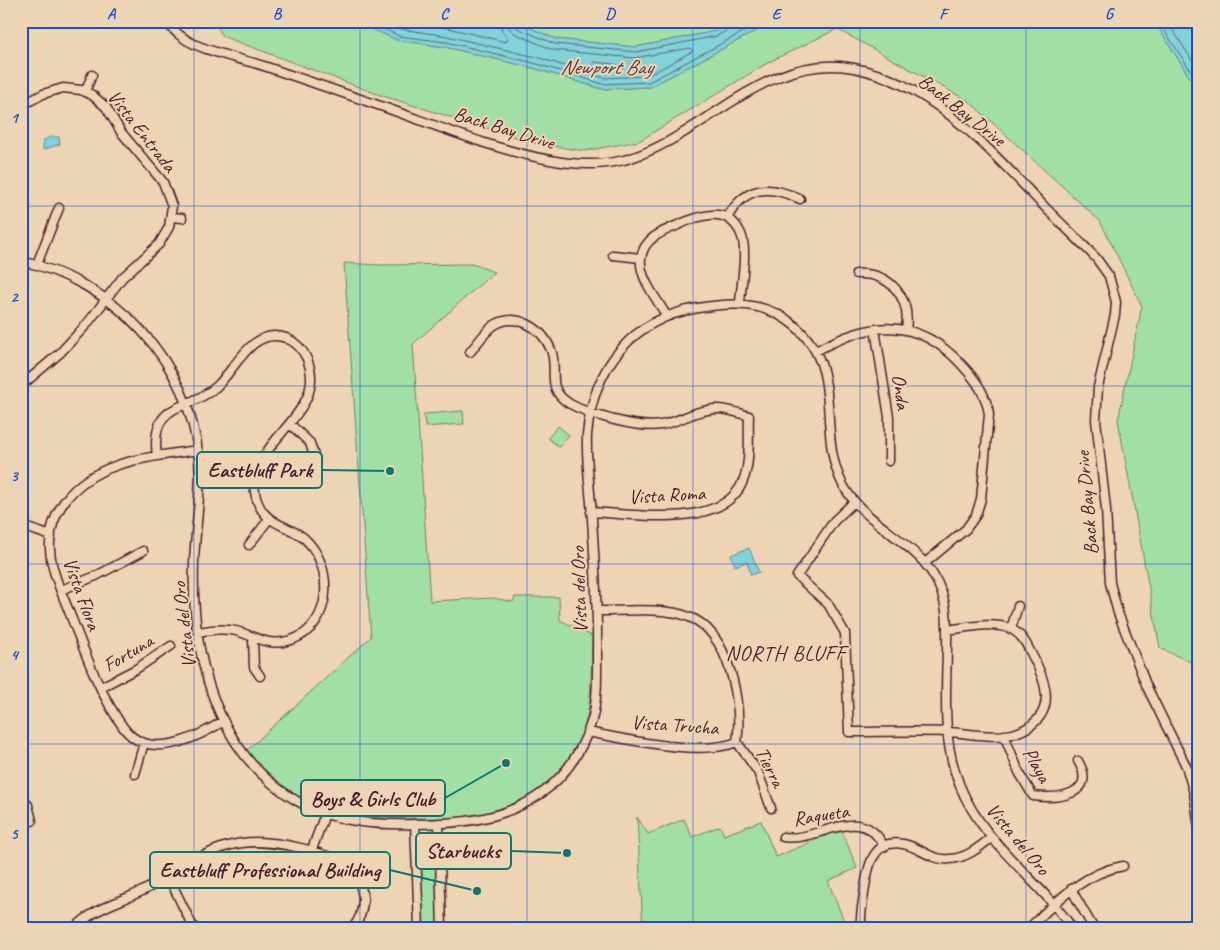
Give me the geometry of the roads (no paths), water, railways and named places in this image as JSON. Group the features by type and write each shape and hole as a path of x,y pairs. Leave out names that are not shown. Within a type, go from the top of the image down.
{"street":[{"name":"Back Bay Drive","path":"165,21 183,38 201,47 266,67 504,149 566,163 598,164 635,156 682,133 773,78 811,66 851,68 888,78 913,90 960,124 991,151 1086,248 1102,265 1111,281 1115,296 1115,315 1098,387 1096,420 1106,509 1110,583 1118,613 1146,687 1186,766 1194,793 1199,828"},
{"path":"85,92 92,74"},
{"name":"Vista Entrada","path":"21,106 53,90 71,88 85,92 106,107 121,132 163,182 171,199 172,217"},
{"path":"727,218 743,197 761,190 776,189 800,198"},
{"path":"36,264 59,208"},
{"path":"666,315 644,276 641,258 645,246 661,232 700,215 714,214 727,218 737,227 742,240 740,303"},
{"path":"21,386 47,366 73,340 122,278 159,244 169,227 172,217 182,218"},
{"path":"613,255 641,258"},
{"name":"Vista del Oro","path":"21,261 36,264 73,278 106,298 146,334 172,372 186,402 198,450 200,490 194,577 198,632 208,679 222,722 242,753 269,782 292,798 325,814 364,824 415,824 482,820 524,805 559,778 577,754 587,732 597,690 598,611 587,450 591,412 598,387 615,357 642,328 666,315 723,303 740,303 759,306 786,319 808,339 816,351 825,373 835,465 843,484 854,502 925,563 942,595 947,630 947,732 958,782 971,810 991,838 1054,904 1073,929"},
{"path":"856,274 878,276 891,284 907,310 906,330"},
{"path":"470,352 495,325 509,320 529,324 551,349 554,358 553,380 559,394 570,404 591,412"},
{"path":"816,351 851,334 875,329 906,330 934,341 958,360 981,388 988,404 989,414 981,499 976,516 966,529 925,563"},
{"name":"Onda","path":"875,329 889,417 889,461"},
{"path":"157,456 156,433 165,417 186,402 214,388 256,342 263,338 282,337 300,347 309,368 308,393 302,409 262,460 256,473 256,496 269,519 305,539 315,551 324,583 324,605 316,624 296,638 271,644 230,630 198,632"},
{"name":"Vista Roma","path":"591,412 648,426 671,423 710,409 720,409 749,416 745,476 737,492 722,506 708,512 671,515 591,512"},
{"path":"290,424 310,443 315,459"},
{"name":"Vista Flora","path":"144,743 131,736 123,727 101,687 61,590 51,559 50,536 57,513 71,494 80,486 120,464 198,450"},
{"path":"854,502 834,520 797,576 828,604 845,633 849,732 947,732 1004,735 1022,731 1035,722 1043,708 1047,691 1043,675 1025,642 1011,629 999,626 947,630"},
{"path":"248,545 269,519"},
{"path":"25,527 50,536"},
{"path":"61,590 96,576 143,551"},
{"path":"1011,629 1018,606"},
{"name":"Vista Trucha","path":"587,732 690,747 730,745 737,742 740,720 736,691 719,646 706,628 696,619 678,614 598,611"},
{"path":"253,638 254,667 260,676"},
{"name":"Fortuna","path":"101,687 136,669 171,646"},
{"path":"135,774 144,743 162,744 186,739 222,722"},
{"name":"Playa","path":"1004,735 1019,772 1033,796 1060,798 1074,792 1079,787 1084,776 1078,762"},
{"name":"Tierra","path":"737,742 758,772 771,808"},
{"path":"21,798 28,805 32,821"},
{"path":"311,852 325,814"},
{"path":"439,823 442,929"},
{"path":"415,824 419,929"},
{"name":"Raqueta","path":"783,836 793,838 806,837 843,825 857,824 876,834 884,847"},
{"path":"862,929 860,920 868,867 873,856 884,847 903,844 934,858 952,859 972,853 991,838"},
{"path":"74,929 96,910 140,893 205,853 244,843 270,843 334,859 356,875 363,904 358,919 351,929"},
{"path":"1028,929 1071,889 1099,873 1123,866"},
{"path":"168,876 194,929"},
{"path":"1071,889 1094,929"}],"water":[{"name":"Newport Bay","path":"355,21 514,21 556,39 636,47 716,31 733,21 775,21 650,87 602,89 533,68 445,47 397,40"},
{"path":"1152,21 1199,21 1199,92 1160,30"},
{"path":"50,137 59,137 60,144 43,150 43,141"},
{"path":"749,548 759,572 751,575 747,562 735,566 731,555"}],"place":[{"name":"Eastbluff Park","path":"390,471"},
{"name":"Boys & Girls Club","path":"506,763"},
{"name":"Starbucks","path":"567,853"},
{"name":"Eastbluff Professional Building","path":"477,891"}],"district":[{"name":"NORTH BLUFF","path":"786,653"}]}
